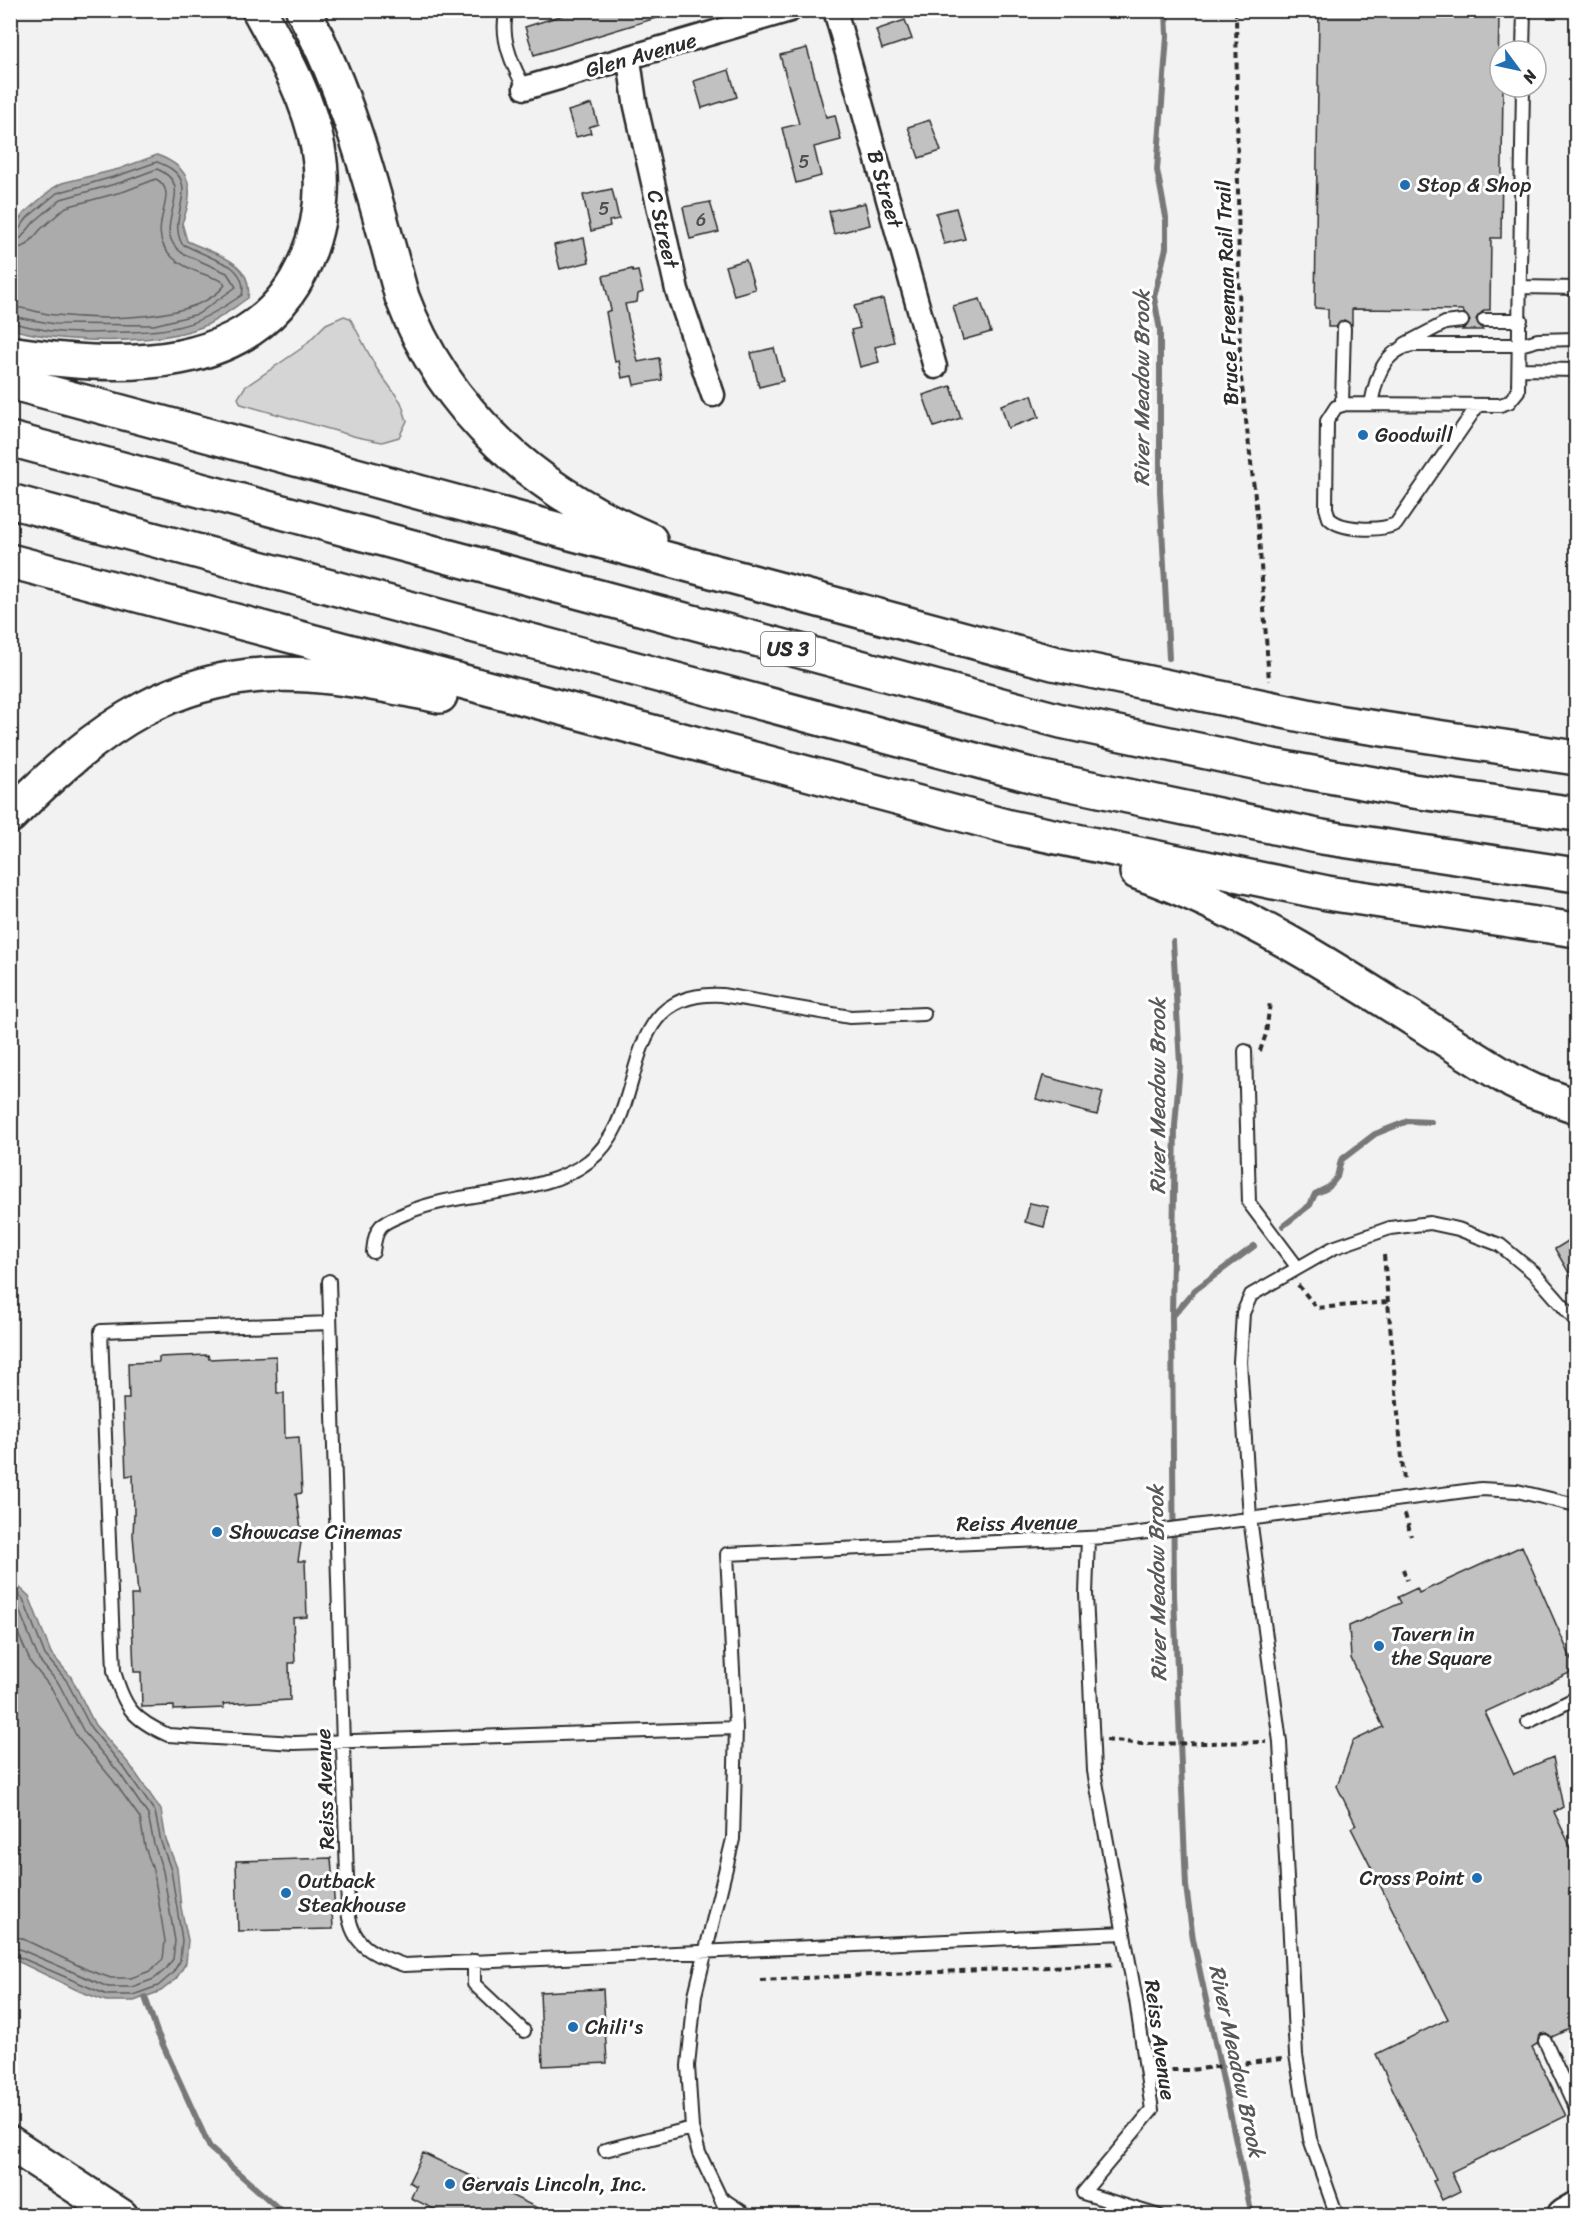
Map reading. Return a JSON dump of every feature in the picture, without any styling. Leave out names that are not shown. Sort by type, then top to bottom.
[{"type":"main road","points":[[10,353],[97,364],[155,362],[184,357],[209,350],[249,329],[266,315],[294,283],[317,229],[321,210],[321,169],[314,132],[296,81],[259,10]]},
{"type":"main road","points":[[303,10],[333,70],[352,118],[412,322],[436,369],[464,406],[522,464],[575,500],[646,538],[771,588]]},
{"type":"main road","points":[[10,382],[983,646],[1123,679],[1390,731],[1576,758]]},
{"type":"main road","name":"US 3","points":[[10,439],[1041,716],[1340,778],[1413,791],[1576,814]]},
{"type":"main road","points":[[10,501],[1038,777],[1322,837],[1576,875]]},
{"type":"main road","points":[[10,561],[1009,827],[1315,891],[1576,930]]},
{"type":"main road","points":[[10,816],[67,760],[123,719],[167,698],[234,679],[282,675],[336,678],[660,735]]},
{"type":"main road","points":[[1009,827],[1164,882],[1240,915],[1297,946],[1512,1081],[1576,1106]]},
{"type":"main road","points":[[10,2143],[121,2216]]},
{"type":"main road","points":[[45,2165],[149,2216]]},
{"type":"main road","points":[[1564,2216],[1576,2209]]},
{"type":"street","name":"Glen Avenue","points":[[525,88],[629,60],[790,10]]},
{"type":"street","name":"B Street","points":[[835,10],[935,367]]},
{"type":"street","name":"C Street","points":[[629,60],[635,102],[677,290],[712,395]]},
{"type":"lane","points":[[507,10],[504,30],[518,74],[525,88]]},
{"type":"lane","points":[[1523,39],[1524,10]]},
{"type":"lane","points":[[1478,405],[1396,524],[1382,528],[1340,526],[1327,515],[1328,422],[1333,409],[1342,404],[1500,405],[1509,402],[1520,386],[1523,99]]},
{"type":"lane","points":[[1521,287],[1576,288]]},
{"type":"lane","points":[[1484,320],[1521,320]]},
{"type":"lane","points":[[1371,404],[1380,370],[1399,348],[1445,323],[1462,321]]},
{"type":"lane","points":[[1342,404],[1344,328]]},
{"type":"lane","points":[[1399,348],[1412,345],[1520,345],[1538,340],[1576,339]]},
{"type":"lane","points":[[1520,369],[1576,370]]},
{"type":"lane","points":[[373,1252],[375,1237],[382,1226],[422,1206],[457,1197],[538,1183],[571,1173],[590,1161],[608,1141],[619,1120],[648,1030],[668,1006],[685,997],[701,994],[722,995],[850,1017],[924,1014]]},
{"type":"lane","points":[[1245,1051],[1249,1203],[1293,1271]]},
{"type":"lane","points":[[1337,2216],[1310,2139],[1296,2055],[1280,1742],[1250,1518],[1240,1362],[1243,1313],[1251,1295],[1333,1248],[1360,1236],[1416,1223],[1444,1225],[1500,1245],[1534,1273],[1576,1321]]},
{"type":"lane","name":"Reiss Avenue","points":[[328,1281],[348,1911],[352,1933],[360,1944],[404,1965],[1124,1933]]},
{"type":"lane","points":[[330,1323],[101,1331],[114,1671],[121,1697],[132,1714],[150,1727],[168,1735],[294,1743],[344,1741]]},
{"type":"lane","points":[[1088,1538],[1481,1489],[1517,1491],[1576,1505]]},
{"type":"lane","name":"Reiss Avenue","points":[[729,2216],[699,2153],[692,2128],[688,2096],[690,2030],[704,1952],[733,1839],[736,1728],[727,1554],[1088,1538],[1086,1594],[1094,1771],[1124,1933],[1152,2110],[1083,2193],[1158,2216]]},
{"type":"lane","points":[[1528,1722],[1576,1698]]},
{"type":"lane","name":"Reiss Avenue","points":[[344,1741],[736,1728]]},
{"type":"lane","points":[[474,1961],[474,1984],[524,2031]]},
{"type":"lane","points":[[1545,2040],[1576,2109]]},
{"type":"lane","points":[[605,2150],[692,2128]]},
{"type":"lane","points":[[719,2196],[748,2216]]},
{"type":"path","name":"Bruce Freeman Rail Trail","points":[[1236,10],[1240,370],[1258,522],[1269,681]]},
{"type":"path","points":[[1245,1072],[1262,1047],[1270,1002]]},
{"type":"path","points":[[1384,1255],[1404,1481]]},
{"type":"path","points":[[1293,1271],[1317,1308],[1388,1302]]},
{"type":"path","points":[[1405,1520],[1411,1536]]},
{"type":"path","points":[[1403,1569],[1407,1580]]},
{"type":"path","points":[[1092,1738],[1142,1744],[1269,1742]]},
{"type":"path","points":[[760,1980],[1116,1964]]},
{"type":"path","points":[[1146,2069],[1191,2070],[1262,2063],[1285,2058]]},
{"type":"shaded area","points":[[344,316],[350,318],[377,369],[401,402],[407,421],[399,437],[382,442],[357,437],[241,404],[238,398],[245,387],[302,348],[326,324]]},
{"type":"water","points":[[157,155],[178,167],[188,182],[189,201],[182,223],[187,241],[230,260],[238,267],[245,275],[248,298],[202,327],[158,337],[132,340],[81,340],[11,329],[11,231],[24,213],[62,183],[119,169]]},
{"type":"water","points":[[10,1579],[29,1596],[51,1653],[71,1677],[95,1725],[130,1765],[161,1810],[166,1840],[177,1868],[181,1908],[188,1940],[186,1963],[176,1979],[161,1991],[134,2001],[106,2001],[79,1991],[11,1958]]},
{"type":"building","points":[[579,10],[668,10],[669,14],[534,55],[525,27]]},
{"type":"building","points":[[1319,10],[1499,10],[1499,39],[1488,39],[1488,99],[1503,99],[1501,238],[1491,238],[1490,310],[1484,310],[1476,319],[1483,330],[1462,330],[1470,321],[1462,310],[1352,309],[1352,325],[1344,320],[1336,327],[1328,327],[1328,309],[1315,308]]},
{"type":"building","points":[[905,20],[912,39],[882,49],[876,30]]},
{"type":"building","points":[[807,48],[826,117],[835,115],[841,140],[814,147],[821,176],[796,183],[782,128],[799,124],[780,55]]},
{"type":"building","points":[[729,70],[737,97],[702,108],[694,81]]},
{"type":"building","points":[[592,104],[598,124],[589,127],[591,133],[576,137],[568,111]]},
{"type":"building","points":[[930,120],[941,151],[919,158],[908,127]]},
{"type":"building","points":[[612,189],[619,219],[609,221],[610,226],[591,231],[583,195]]},
{"type":"building","points":[[710,202],[719,232],[690,239],[683,207]]},
{"type":"building","points":[[865,203],[870,225],[834,234],[829,211]]},
{"type":"building","points":[[956,208],[965,239],[944,244],[936,213]]},
{"type":"building","points":[[584,238],[589,262],[560,269],[554,245]]},
{"type":"building","points":[[746,260],[755,289],[734,295],[725,266]]},
{"type":"building","points":[[632,269],[633,272],[638,271],[643,292],[638,294],[637,302],[625,304],[638,362],[659,358],[662,380],[634,385],[632,376],[622,378],[619,361],[615,362],[606,312],[611,310],[603,276]]},
{"type":"building","points":[[883,299],[894,342],[875,347],[879,362],[860,367],[851,330],[860,328],[854,306]]},
{"type":"building","points":[[980,299],[991,332],[963,340],[953,306]]},
{"type":"building","points":[[774,348],[783,381],[759,387],[751,353]]},
{"type":"building","points":[[951,386],[961,418],[934,427],[923,395]]},
{"type":"building","points":[[1032,395],[1039,417],[1008,428],[1001,405]]},
{"type":"building","points":[[1043,1076],[1103,1092],[1097,1115],[1036,1099]]},
{"type":"building","points":[[1030,1203],[1049,1207],[1044,1227],[1025,1222]]},
{"type":"building","points":[[1576,1236],[1576,1285],[1555,1249]]},
{"type":"building","name":"Showcase Cinemas","points":[[208,1355],[209,1359],[276,1356],[277,1393],[284,1393],[285,1438],[299,1437],[302,1493],[296,1494],[302,1536],[298,1561],[305,1561],[307,1617],[293,1618],[295,1663],[289,1663],[290,1700],[223,1704],[224,1708],[174,1710],[174,1706],[142,1707],[141,1672],[134,1672],[131,1595],[138,1595],[133,1535],[133,1475],[126,1476],[123,1399],[129,1399],[128,1363],[159,1362],[159,1357]]},
{"type":"building","name":"Cross Point","points":[[1522,1546],[1576,1670],[1485,1712],[1514,1774],[1553,1757],[1563,1807],[1554,1812],[1576,1858],[1576,2026],[1552,2037],[1546,2033],[1541,2034],[1537,2044],[1532,2047],[1566,2116],[1451,2172],[1460,2191],[1442,2200],[1433,2181],[1436,2180],[1376,2054],[1448,2019],[1351,1828],[1356,1825],[1337,1786],[1353,1741],[1383,1727],[1351,1658],[1349,1626],[1401,1603],[1398,1597],[1417,1588],[1419,1593]]},
{"type":"building","name":"Outback Steakhouse","points":[[331,1858],[335,1911],[332,1911],[333,1929],[238,1931],[236,1861]]},
{"type":"building","name":"Chili's","points":[[603,1989],[607,2063],[543,2066],[540,1992]]},
{"type":"building","name":"Gervais Lincoln, Inc.","points":[[423,2153],[554,2216],[448,2216],[411,2198],[416,2186],[409,2182]]},
{"type":"waterway","name":"River Meadow Brook","points":[[1166,10],[1167,36],[1157,170],[1166,217],[1166,248],[1154,297],[1160,330],[1160,491],[1169,658]]},
{"type":"waterway","name":"River Meadow Brook","points":[[1173,942],[1180,1064],[1175,1126],[1172,1317],[1174,1596],[1186,1886],[1193,1939],[1252,2216]]},
{"type":"waterway","points":[[1283,1226],[1310,1205],[1315,1194],[1329,1187],[1337,1177],[1341,1160],[1375,1134],[1408,1121],[1431,1122]]},
{"type":"waterway","points":[[1172,1317],[1195,1290],[1254,1246]]},
{"type":"waterway","points":[[145,1997],[157,2032],[210,2148],[287,2216]]},
{"type":"place","name":"Stop & Shop","points":[[1405,185]]},
{"type":"place","name":"Goodwill","points":[[1363,435]]},
{"type":"place","name":"Showcase Cinemas","points":[[217,1532]]},
{"type":"place","name":"Tavern in the Square","points":[[1379,1646]]},
{"type":"place","name":"Cross Point","points":[[1477,1878]]},
{"type":"place","name":"Outback Steakhouse","points":[[286,1893]]},
{"type":"place","name":"Chili's","points":[[573,2027]]},
{"type":"place","name":"Gervais Lincoln, Inc.","points":[[450,2184]]}]
